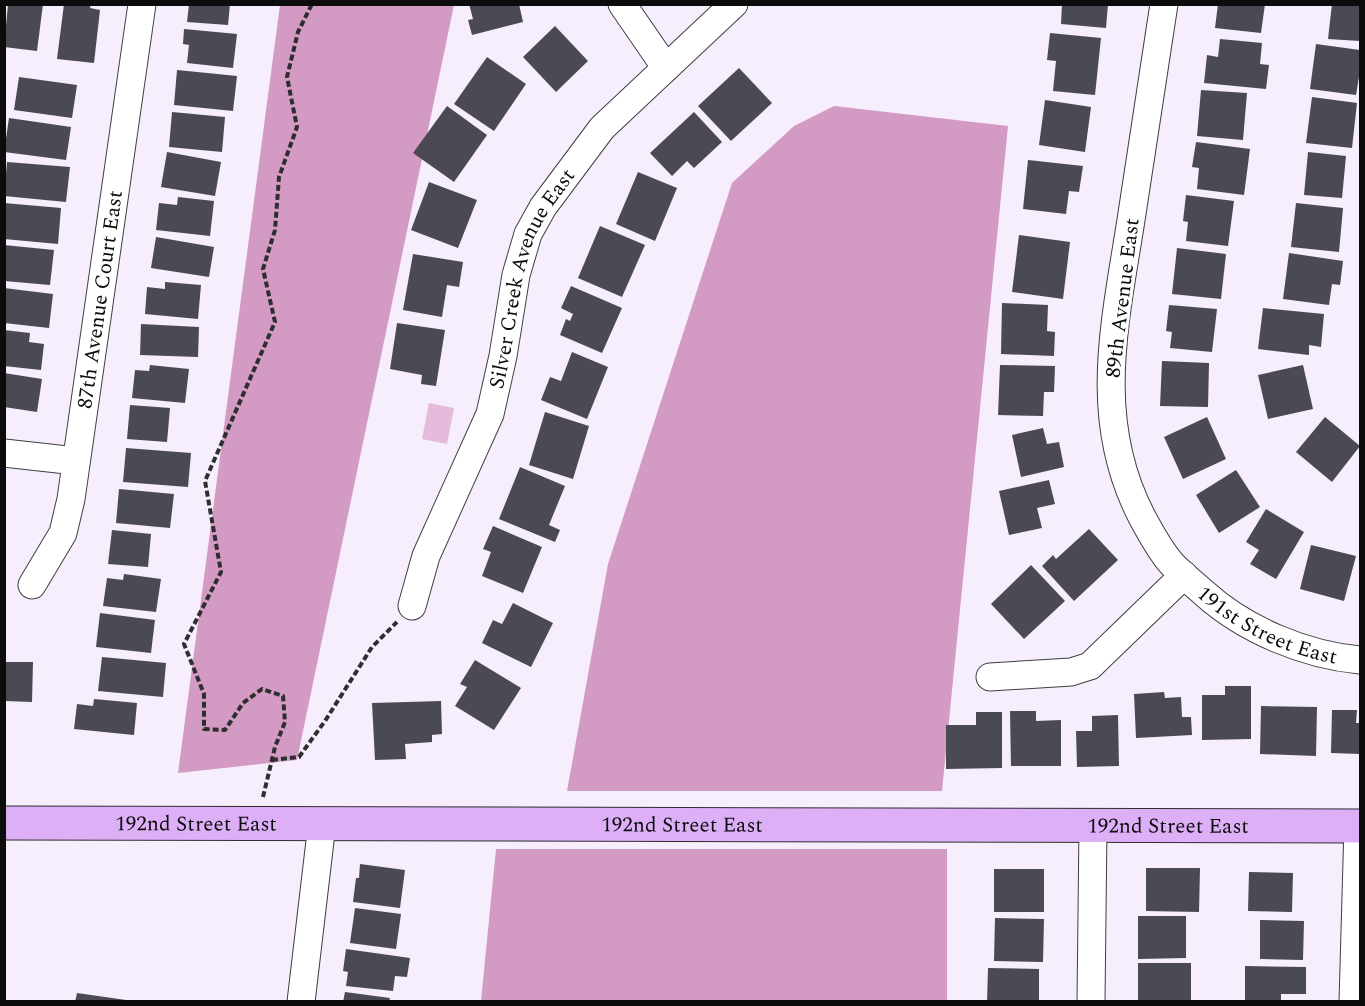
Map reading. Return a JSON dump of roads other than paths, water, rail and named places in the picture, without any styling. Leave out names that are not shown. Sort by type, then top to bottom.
[{"type":"street","name":"87th Avenue Court East","points":[[32,585],[63,533],[71,499],[142,4]]},
{"type":"street","points":[[622,4],[666,68]]},
{"type":"street","name":"Silver Creek Avenue East","points":[[412,606],[426,556],[490,414],[503,356],[516,275],[528,234],[543,207],[602,128],[734,4]]},
{"type":"street","name":"89th Avenue East","points":[[1164,4],[1119,295],[1110,375],[1112,419],[1130,493],[1170,562],[1184,575]]},
{"type":"street","points":[[4,453],[75,461]]},
{"type":"street","points":[[990,677],[1071,672],[1090,666],[1184,575]]},
{"type":"street","name":"191st Street East","points":[[1184,575],[1238,619],[1268,634],[1309,650],[1360,660]]},
{"type":"street","name":"192nd Street East","points":[[4,823],[1359,826]]},
{"type":"street","points":[[301,1002],[322,824]]},
{"type":"street","points":[[1091,1002],[1093,826]]},
{"type":"street","points":[[1353,1002],[1359,826]]}]
